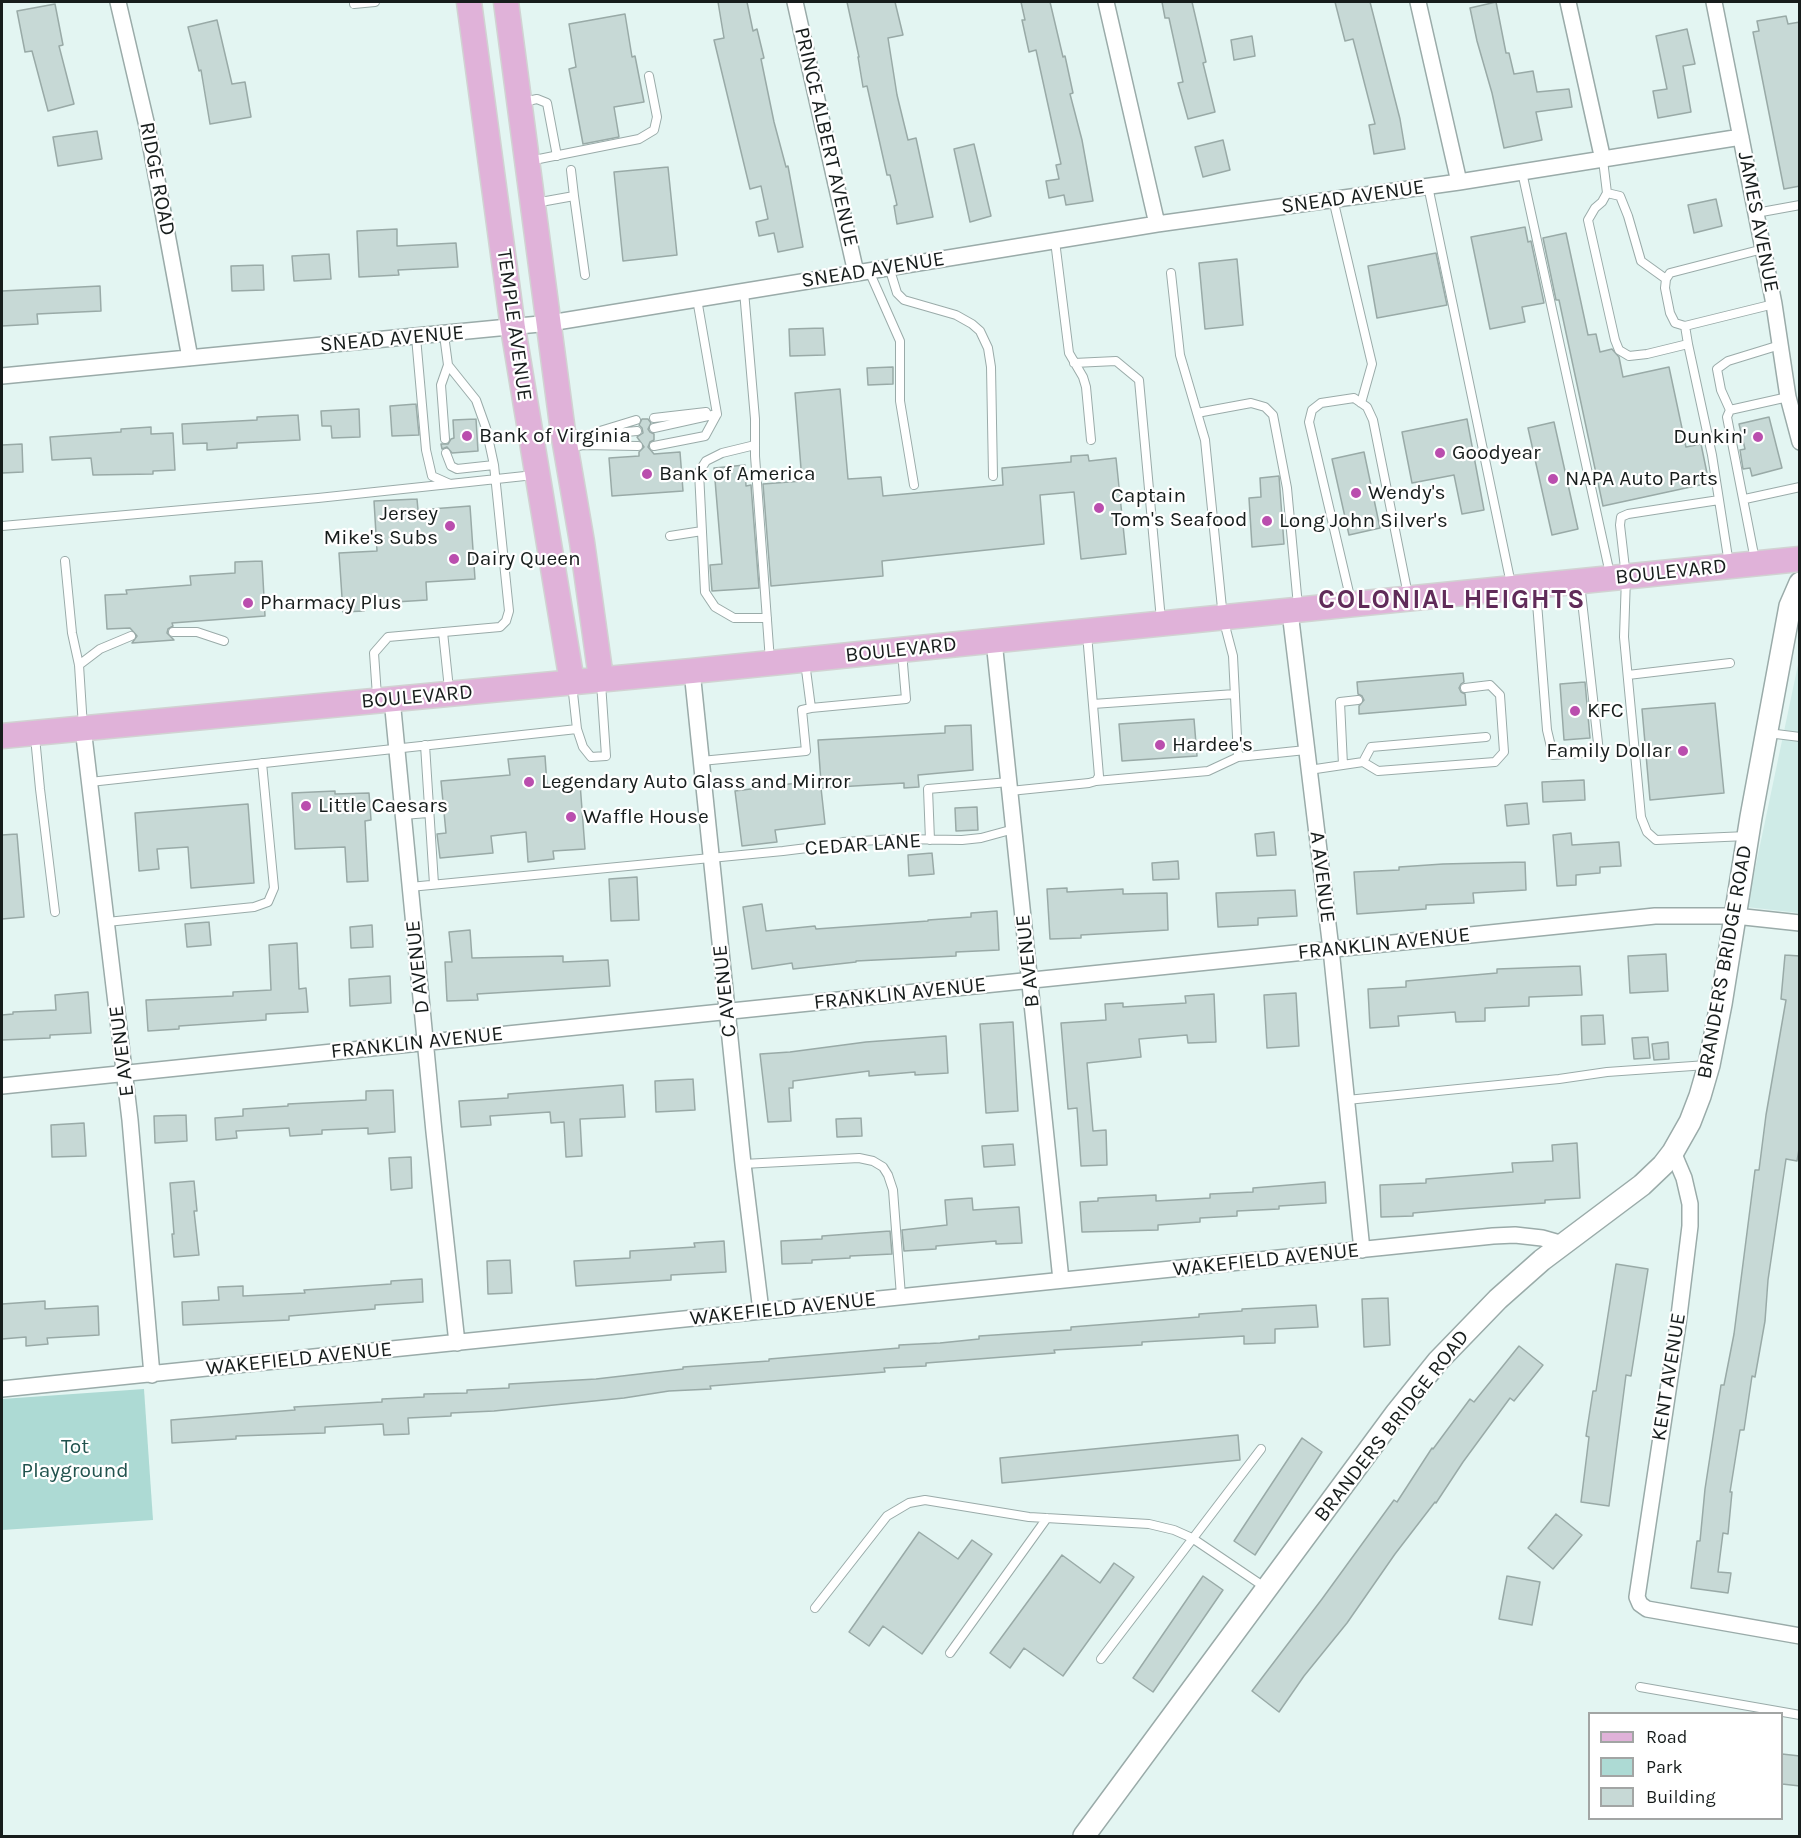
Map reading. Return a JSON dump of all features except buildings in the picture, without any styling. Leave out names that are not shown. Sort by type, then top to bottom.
[{"type":"main road","name":"TEMPLE AVENUE","points":[[469,2],[513,328],[572,682]]},
{"type":"main road","name":"TEMPLE AVENUE","points":[[506,2],[550,323],[570,439],[601,678]]},
{"type":"main road","name":"BOULEVARD","points":[[2,736],[805,660],[1800,559]]},
{"type":"street","name":"RIDGE ROAD","points":[[118,2],[147,126],[190,358]]},
{"type":"street","name":"PRINCE ALBERT AVENUE","points":[[795,2],[862,272]]},
{"type":"street","points":[[1106,2],[1157,224]]},
{"type":"street","points":[[1418,2],[1459,182]]},
{"type":"street","points":[[1568,2],[1603,160]]},
{"type":"street","name":"JAMES AVENUE","points":[[1714,2],[1774,304],[1788,397],[1800,442]]},
{"type":"street","name":"SNEAD AVENUE","points":[[2,376],[550,323],[1157,224],[1459,182],[1741,137]]},
{"type":"street","name":"BRANDERS BRIDGE ROAD","points":[[1084,1836],[1397,1412],[1438,1361],[1498,1299],[1542,1260],[1642,1185],[1673,1152],[1690,1122],[1708,1065],[1721,1004],[1748,836],[1790,606],[1800,583]]},
{"type":"street","name":"A AVENUE","points":[[1294,611],[1306,750],[1331,949],[1362,1250]]},
{"type":"street","name":"B AVENUE","points":[[994,641],[1061,1280]]},
{"type":"street","name":"C AVENUE","points":[[692,671],[743,1164],[762,1311]]},
{"type":"street","name":"D AVENUE","points":[[385,700],[397,748],[457,1343]]},
{"type":"street","name":"E AVENUE","points":[[83,728],[125,1074],[152,1375]]},
{"type":"street","name":"FRANKLIN AVENUE","points":[[2,1086],[1655,916],[1735,916],[1800,923]]},
{"type":"street","name":"KENT AVENUE","points":[[1673,1152],[1684,1178],[1690,1204],[1690,1226],[1678,1324],[1636,1591],[1640,1604],[1647,1609],[1800,1636]]},
{"type":"street","name":"WAKEFIELD AVENUE","points":[[2,1389],[1515,1235],[1542,1238],[1563,1244]]},
{"type":"lane","points":[[354,4],[375,2]]},
{"type":"lane","points":[[528,162],[639,139],[654,130],[657,117],[649,76]]},
{"type":"lane","points":[[520,102],[537,99],[547,103],[557,156]]},
{"type":"lane","points":[[1603,160],[1607,193],[1588,220],[1619,350],[1629,356],[1688,344]]},
{"type":"lane","points":[[571,170],[585,275]]},
{"type":"lane","points":[[1522,172],[1619,578]]},
{"type":"lane","points":[[1428,186],[1512,589]]},
{"type":"lane","points":[[1607,193],[1620,196],[1641,261],[1666,279]]},
{"type":"lane","points":[[534,203],[574,196]]},
{"type":"lane","points":[[1333,200],[1372,364],[1361,403]]},
{"type":"lane","points":[[1756,213],[1800,205]]},
{"type":"lane","points":[[1055,241],[1069,352],[1086,387],[1092,440]]},
{"type":"lane","points":[[1763,249],[1670,273],[1666,279],[1665,288],[1670,313],[1675,323],[1685,326],[1774,304]]},
{"type":"lane","points":[[889,267],[897,293],[904,300],[956,315],[980,331],[988,348],[991,367],[993,476]]},
{"type":"lane","points":[[862,272],[900,341],[900,401],[914,484]]},
{"type":"lane","points":[[1171,273],[1180,355],[1205,440],[1223,618],[1233,656],[1238,757]]},
{"type":"lane","points":[[744,291],[771,663]]},
{"type":"lane","points":[[654,446],[705,436],[717,412],[697,299]]},
{"type":"lane","points":[[1685,326],[1712,455],[1729,566]]},
{"type":"lane","points":[[444,334],[448,365],[441,385],[446,439]]},
{"type":"lane","points":[[416,337],[428,459],[432,476],[450,484]]},
{"type":"lane","points":[[1731,410],[1721,390],[1717,369],[1728,361],[1780,345]]},
{"type":"lane","points":[[1074,363],[1116,361],[1139,380],[1161,624]]},
{"type":"lane","points":[[385,700],[374,652],[388,637],[500,627],[506,621],[509,611],[494,465],[486,428],[476,400],[448,365]]},
{"type":"lane","points":[[1756,563],[1727,417],[1731,410],[1788,397]]},
{"type":"lane","points":[[1352,605],[1309,422],[1312,410],[1321,403],[1354,398],[1367,407],[1373,420],[1409,600]]},
{"type":"lane","points":[[1197,413],[1251,403],[1265,407],[1273,415],[1287,488],[1294,611]]},
{"type":"lane","points":[[654,418],[717,412]]},
{"type":"lane","points":[[654,428],[717,412]]},
{"type":"lane","points":[[570,439],[636,420]]},
{"type":"lane","points":[[570,439],[637,430]]},
{"type":"lane","points":[[570,439],[583,445],[638,446]]},
{"type":"lane","points":[[755,445],[722,453],[706,461],[699,472],[705,592],[715,607],[734,618],[767,618]]},
{"type":"lane","points":[[446,453],[451,466],[457,469],[494,465]]},
{"type":"lane","points":[[2,526],[318,498],[538,475]]},
{"type":"lane","points":[[1745,499],[1800,487]]},
{"type":"lane","points":[[1719,500],[1621,517],[1619,578],[1624,637],[1641,817],[1647,832],[1656,840],[1748,836]]},
{"type":"lane","points":[[670,536],[702,531]]},
{"type":"lane","points":[[65,561],[72,633],[79,665],[83,728]]},
{"type":"lane","points":[[1536,586],[1547,730],[1553,754],[1599,752],[1580,582]]},
{"type":"lane","points":[[173,632],[197,632],[224,641]]},
{"type":"lane","points":[[443,632],[449,694]]},
{"type":"lane","points":[[1087,632],[1099,776],[1096,781]]},
{"type":"lane","points":[[79,665],[100,649],[131,636]]},
{"type":"lane","points":[[701,761],[806,750],[802,710],[906,699],[901,650]]},
{"type":"lane","points":[[805,660],[811,708]]},
{"type":"lane","points":[[1628,675],[1730,663]]},
{"type":"lane","points":[[572,682],[577,729],[583,747],[591,757],[606,756],[601,678]]},
{"type":"lane","points":[[1309,770],[1363,762],[1378,771],[1495,762],[1504,752],[1500,695],[1490,685],[1465,688]]},
{"type":"lane","points":[[1093,704],[1235,694]]},
{"type":"lane","points":[[1343,765],[1340,702],[1358,700]]},
{"type":"lane","points":[[90,782],[577,729]]},
{"type":"lane","points":[[35,733],[39,789],[55,912]]},
{"type":"lane","points":[[1767,733],[1800,737]]},
{"type":"lane","points":[[1363,762],[1371,747],[1486,737]]},
{"type":"lane","points":[[424,746],[434,884]]},
{"type":"lane","points":[[930,840],[928,789],[1010,787],[1208,771],[1238,757],[1306,750]]},
{"type":"lane","points":[[107,922],[254,907],[268,902],[274,888],[262,763]]},
{"type":"lane","points":[[403,815],[428,813]]},
{"type":"lane","name":"CEDAR LANE","points":[[410,887],[802,849],[843,842],[972,839],[1014,829]]},
{"type":"lane","points":[[1347,1100],[1559,1079],[1607,1072],[1708,1065]]},
{"type":"lane","points":[[743,1164],[859,1158],[873,1161],[883,1167],[893,1190],[901,1296]]},
{"type":"lane","points":[[1101,1659],[1261,1449]]},
{"type":"lane","points":[[815,1608],[887,1516],[909,1503],[925,1500],[973,1510],[1047,1518],[1149,1524],[1174,1530],[1192,1538],[1268,1589]]},
{"type":"lane","points":[[950,1653],[1047,1518]]},
{"type":"lane","points":[[1640,1687],[1783,1712]]},
{"type":"lane","points":[[1783,1712],[1800,1715]]},
{"type":"shaded area","points":[[1799,660],[1799,913],[1747,907]]},
{"type":"green space","name":"Tot Playground","points":[[144,1389],[153,1520],[2,1530],[2,1399]]},
{"type":"place","name":"Bank of Virginia","points":[[467,436]]},
{"type":"place","name":"Dunkin'","points":[[1758,437]]},
{"type":"place","name":"Goodyear","points":[[1440,453]]},
{"type":"place","name":"Bank of America","points":[[647,474]]},
{"type":"place","name":"NAPA Auto Parts","points":[[1553,479]]},
{"type":"place","name":"Wendy's","points":[[1356,493]]},
{"type":"place","name":"Captain Tom's Seafood","points":[[1099,508]]},
{"type":"place","name":"Long John Silver's","points":[[1267,521]]},
{"type":"place","name":"Jersey Mike's Subs","points":[[450,526]]},
{"type":"place","name":"Dairy Queen","points":[[454,559]]},
{"type":"place","name":"Pharmacy Plus","points":[[248,603]]},
{"type":"place","name":"KFC","points":[[1575,711]]},
{"type":"place","name":"Hardee's","points":[[1160,745]]},
{"type":"place","name":"Family Dollar","points":[[1683,751]]},
{"type":"place","name":"Legendary Auto Glass and Mirror","points":[[529,782]]},
{"type":"place","name":"Little Caesars","points":[[306,806]]},
{"type":"place","name":"Waffle House","points":[[571,817]]},
{"type":"district","name":"COLONIAL HEIGHTS","points":[[1452,600]]}]
